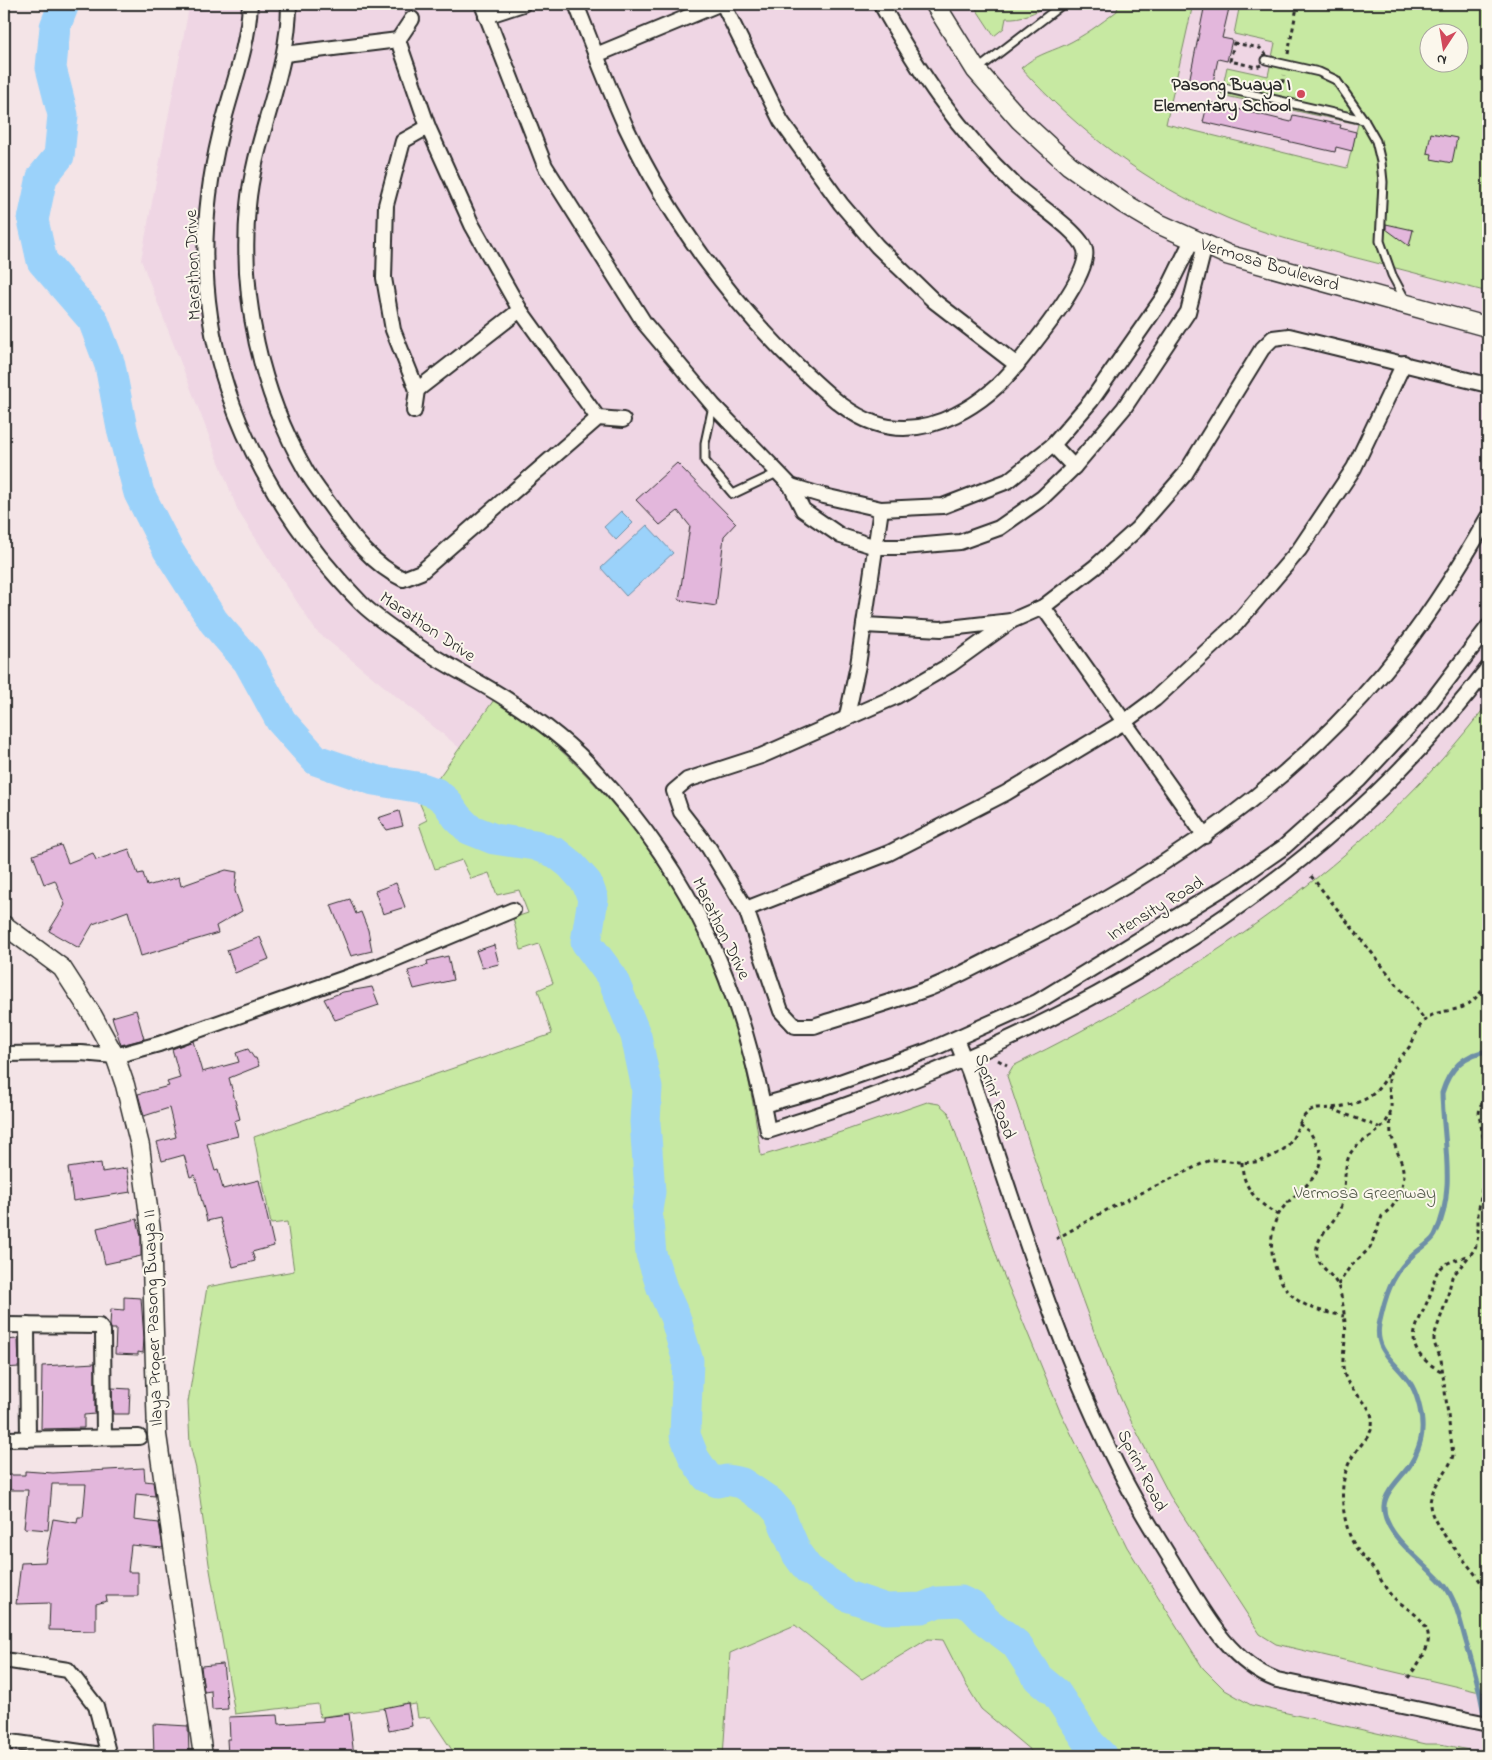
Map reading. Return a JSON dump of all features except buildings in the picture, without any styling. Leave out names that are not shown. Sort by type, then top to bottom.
[{"type":"main road","name":"Vermosa Boulevard","points":[[935,4],[976,70],[1020,120],[1069,165],[1123,204],[1199,243],[1266,267],[1408,303],[1488,327]]},
{"type":"street","name":"Marathon Drive","points":[[250,4],[238,70],[220,132],[208,190],[207,260],[210,315],[222,368],[244,433],[276,497],[325,562],[363,605],[412,642],[509,700],[554,733],[596,771],[646,832],[691,899],[720,956],[742,1018],[764,1106],[768,1131],[881,1094],[964,1060]]},
{"type":"street","points":[[288,4],[285,54],[258,146],[248,205],[246,273],[256,346],[274,402],[306,471],[354,540],[389,573],[402,580],[422,572],[598,418],[623,420]]},
{"type":"street","points":[[523,4],[484,10],[545,166],[645,324],[713,405],[791,486],[803,510],[841,536],[876,547],[903,547],[960,542],[999,528],[1042,498],[1074,467],[1124,408],[1188,312],[1199,243]]},
{"type":"street","points":[[576,4],[631,136],[662,193],[703,258],[746,311],[789,358],[849,411],[876,424],[903,427],[932,424],[960,414],[991,394],[1053,317],[1083,269],[1085,250],[1075,233],[1029,199],[969,138],[923,77],[881,4]]},
{"type":"street","points":[[596,55],[719,4]]},
{"type":"street","points":[[723,4],[781,121],[841,204],[876,246],[934,301],[1017,364]]},
{"type":"street","points":[[285,54],[398,40],[412,19]]},
{"type":"street","points":[[398,40],[428,127],[472,225],[520,310],[598,418]]},
{"type":"street","points":[[414,411],[417,390],[393,330],[384,278],[386,205],[403,141],[428,127]]},
{"type":"street","points":[[791,486],[824,496],[882,509],[943,506],[1008,481],[1053,445],[1091,401],[1165,296],[1199,243]]},
{"type":"street","points":[[417,390],[520,310]]},
{"type":"street","points":[[1488,385],[1289,336],[1273,338],[1262,349],[1185,474],[1137,529],[1095,567],[1043,607],[1011,621],[950,665],[905,691],[761,756],[688,780],[674,791],[681,812],[709,848],[746,909],[781,1010],[795,1026],[814,1026],[931,987],[1082,913],[1205,836],[1275,782],[1324,736],[1383,673],[1427,616],[1454,576],[1488,517]]},
{"type":"street","points":[[746,909],[889,853],[1006,793],[1124,722],[1162,693],[1236,624],[1299,550],[1354,468],[1404,363]]},
{"type":"street","points":[[1053,445],[1074,467]]},
{"type":"street","points":[[847,716],[882,509]]},
{"type":"street","points":[[1043,607],[1205,836]]},
{"type":"street","points":[[864,624],[941,629],[1011,621]]},
{"type":"street","name":"Intensity Road","points":[[764,1106],[875,1071],[956,1039],[1037,1002],[1235,881],[1284,847],[1322,814],[1394,744],[1427,707],[1488,627]]},
{"type":"street","points":[[964,1060],[1043,1024],[1146,967],[1241,906],[1285,874],[1367,804],[1405,766],[1440,728],[1488,668]]},
{"type":"street","points":[[4,1054],[81,1052],[115,1056],[159,1044],[376,967],[513,910]]},
{"type":"street","name":"Ilaya Proper Pasong Buaya II","points":[[4,925],[62,968],[115,1056],[125,1085],[140,1146],[151,1231],[157,1435],[203,1756]]},
{"type":"street","name":"Sprint Road","points":[[956,1039],[1044,1290],[1086,1396],[1137,1503],[1202,1610],[1240,1658],[1267,1676],[1488,1724]]},
{"type":"street","points":[[4,1325],[99,1326],[103,1331],[104,1437]]},
{"type":"street","points":[[27,1325],[28,1439]]},
{"type":"street","points":[[4,1439],[139,1437]]},
{"type":"street","points":[[4,1660],[68,1670],[96,1706],[109,1756],[4,1741]]},
{"type":"lane","points":[[976,70],[1063,4]]},
{"type":"lane","points":[[1266,60],[1319,72],[1336,80],[1364,120],[1376,141],[1381,162],[1383,182],[1380,241],[1392,275],[1408,303]]},
{"type":"lane","points":[[1220,87],[1364,120]]},
{"type":"lane","points":[[713,405],[705,443],[705,461],[732,494],[778,473]]},
{"type":"path","points":[[1234,43],[1260,48],[1266,55],[1266,60],[1256,67],[1230,61],[1234,43]]},
{"type":"path","points":[[1311,876],[1425,1020]]},
{"type":"path","points":[[1056,1239],[1112,1208],[1210,1160],[1223,1159],[1242,1162],[1262,1160],[1278,1153],[1289,1144],[1299,1124],[1312,1110],[1352,1105],[1369,1099],[1382,1085],[1425,1020],[1434,1014],[1465,1007],[1488,985]]},
{"type":"path","points":[[997,1060],[1006,1065]]},
{"type":"path","points":[[1338,1285],[1349,1268],[1370,1248],[1382,1216],[1392,1207],[1400,1193],[1404,1176],[1402,1164],[1390,1135],[1392,1097],[1389,1084],[1391,1069]]},
{"type":"path","points":[[1488,1097],[1480,1106],[1480,1124],[1486,1148],[1486,1170],[1478,1214],[1478,1236],[1475,1249],[1452,1277],[1448,1300],[1434,1336],[1434,1343],[1442,1359],[1441,1371],[1453,1455],[1451,1463],[1438,1480],[1432,1493],[1430,1504],[1432,1514],[1444,1535],[1467,1560],[1488,1595]]},
{"type":"path","points":[[1329,1108],[1340,1110],[1355,1119],[1381,1128]]},
{"type":"path","points":[[1390,1114],[1381,1128],[1350,1154],[1342,1205],[1338,1214],[1321,1236],[1317,1250],[1319,1260],[1338,1285],[1344,1316],[1346,1343],[1343,1366],[1345,1376],[1349,1385],[1368,1406],[1372,1427],[1366,1440],[1348,1463],[1344,1476],[1343,1508],[1355,1549],[1374,1570],[1392,1596],[1425,1626],[1428,1634],[1427,1644],[1419,1662],[1408,1678]]},
{"type":"path","points":[[1299,1124],[1310,1132],[1322,1154],[1314,1177],[1292,1196],[1278,1215],[1273,1234],[1272,1254],[1277,1273],[1287,1290],[1302,1303],[1344,1316]]},
{"type":"path","points":[[1242,1162],[1245,1182],[1253,1196],[1263,1206],[1278,1215]]},
{"type":"path","points":[[1441,1371],[1420,1355],[1414,1342],[1414,1331],[1438,1270],[1450,1262],[1470,1255]]},
{"type":"shaded area","points":[[186,4],[973,4],[977,11],[1008,4],[1118,4],[1117,11],[1189,20],[1193,4],[1451,4],[1438,22],[1420,22],[1420,72],[1428,72],[1406,183],[1154,180],[1192,202],[1261,231],[1297,243],[1488,292],[1488,1756],[1166,1756],[496,771],[461,749],[316,631],[238,511],[141,260],[188,13]]},
{"type":"shaded area","points":[[795,1625],[862,1679],[928,1639],[943,1640],[981,1709],[1037,1756],[600,1756],[690,1670]]},
{"type":"green space","points":[[973,4],[1049,4],[1028,15],[1018,18],[1006,18],[1004,28],[994,36]]},
{"type":"green space","points":[[1118,4],[1193,4],[1166,124],[1347,168],[1358,124],[1221,95],[1227,67],[1268,76],[1275,43],[1234,34],[1240,4],[1488,4],[1488,292],[1272,235],[1227,218],[1198,204],[1142,172],[1091,135],[1066,114],[1021,68],[1037,57],[1079,38],[1117,11]]},
{"type":"green space","points":[[496,697],[539,731],[579,768],[616,808],[649,851],[679,896],[704,944],[725,994],[741,1047],[761,1156],[841,1132],[927,1102],[939,1104],[949,1113],[1000,1266],[1059,1409],[1127,1547],[1203,1668],[1225,1690],[1251,1705],[1426,1744],[1440,1744],[1488,1754],[1488,1756],[1037,1756],[981,1709],[943,1640],[928,1639],[862,1679],[795,1625],[730,1653],[723,1756],[438,1756],[452,1750],[430,1717],[418,1718],[416,1704],[320,1717],[318,1704],[235,1714],[209,1564],[196,1469],[190,1445],[188,1402],[207,1287],[294,1271],[287,1222],[271,1224],[254,1137],[552,1034],[538,990],[553,983],[539,944],[521,950],[513,918],[528,913],[519,890],[497,895],[489,873],[471,879],[462,860],[435,869],[419,824],[427,820],[420,804]]},
{"type":"green space","name":"Vermosa Greenway","points":[[1488,703],[1488,1694],[1276,1644],[1260,1634],[1170,1496],[1131,1421],[1110,1375],[1074,1277],[1007,1076],[1013,1066],[1146,995],[1210,955],[1272,912],[1332,866],[1388,816],[1440,761]]},
{"type":"water","points":[[621,511],[633,523],[616,540],[604,527]]},
{"type":"water","points":[[647,525],[673,553],[626,596],[601,568]]},
{"type":"waterway","points":[[64,4],[55,27],[51,68],[63,115],[59,156],[42,177],[33,220],[42,261],[93,320],[110,365],[122,429],[139,493],[168,550],[214,622],[248,661],[281,721],[316,760],[374,780],[422,788],[436,793],[446,801],[457,817],[469,829],[494,839],[535,845],[556,853],[571,865],[587,883],[593,899],[586,942],[612,977],[636,1036],[647,1088],[645,1122],[650,1192],[647,1210],[651,1254],[662,1288],[675,1317],[688,1361],[685,1435],[694,1458],[707,1477],[717,1482],[727,1480],[742,1483],[770,1502],[779,1512],[797,1554],[808,1569],[847,1596],[886,1609],[922,1608],[938,1602],[961,1601],[972,1606],[987,1622],[1016,1644],[1038,1678],[1056,1693],[1090,1744],[1102,1756]]},
{"type":"waterway","points":[[1488,1051],[1471,1056],[1458,1064],[1445,1085],[1442,1093],[1447,1183],[1446,1201],[1442,1218],[1433,1238],[1405,1263],[1394,1279],[1384,1305],[1378,1335],[1384,1351],[1412,1386],[1420,1407],[1422,1419],[1422,1434],[1418,1448],[1407,1470],[1387,1495],[1384,1506],[1385,1517],[1398,1539],[1445,1586],[1455,1604],[1481,1697],[1486,1726],[1488,1756]]},
{"type":"place","name":"Pasong Buaya I Elementary School","points":[[1301,94]]}]
